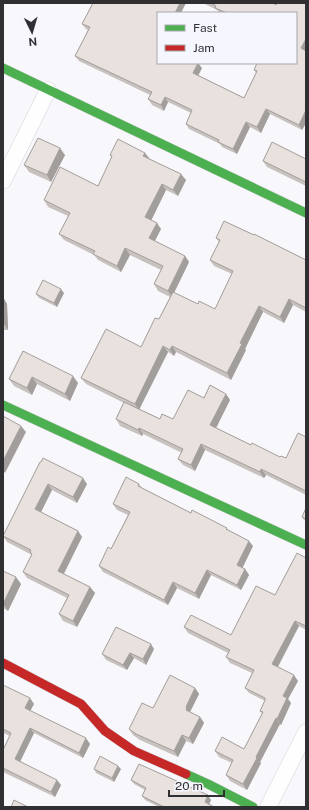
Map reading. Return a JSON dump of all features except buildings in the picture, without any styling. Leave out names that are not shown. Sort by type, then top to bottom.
[{"type":"street","points":[[3,68],[306,213]]},
{"type":"street","points":[[3,181],[48,90]]},
{"type":"street","points":[[3,405],[306,544]]},
{"type":"street","points":[[3,663],[80,704],[105,731],[134,751],[208,784],[253,807]]},
{"type":"street","points":[[268,807],[306,732]]},
{"type":"traffic: fast","points":[[3,68],[306,213]]},
{"type":"traffic: fast","points":[[3,405],[306,545]]},
{"type":"traffic: fast","points":[[186,774],[253,807]]},
{"type":"traffic: jam","points":[[3,663],[81,704],[105,731],[134,751],[186,774]]}]
